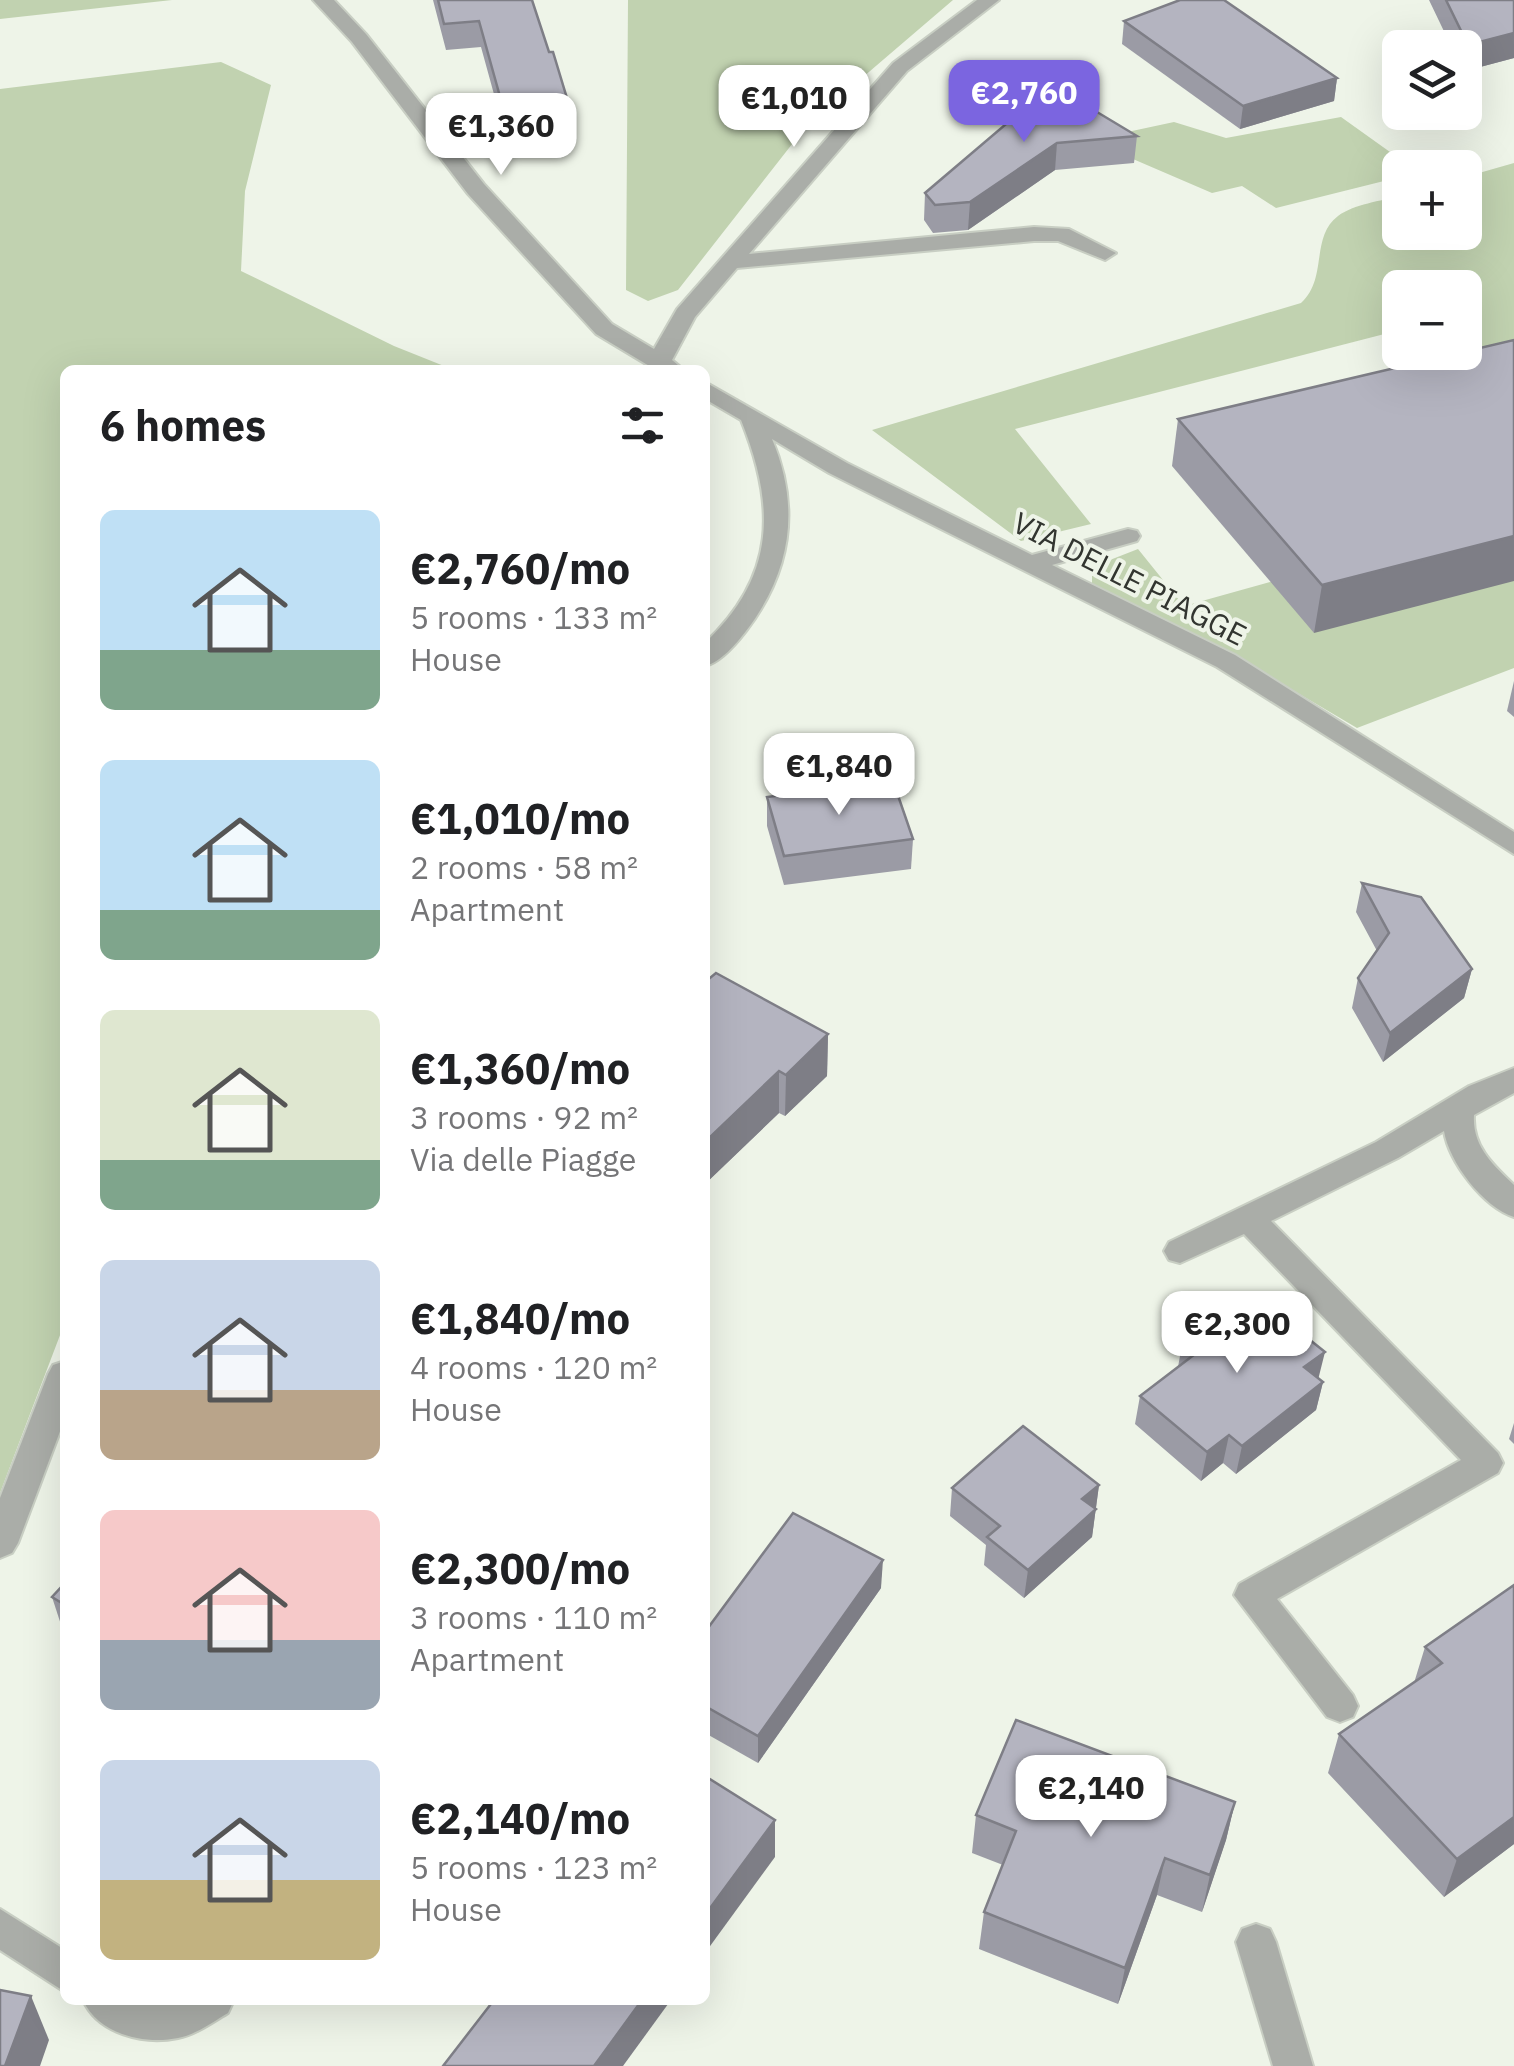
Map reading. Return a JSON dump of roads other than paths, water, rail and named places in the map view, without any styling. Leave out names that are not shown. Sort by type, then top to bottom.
[{"type":"street","points":[[323,0],[359,38],[476,189],[604,330],[663,365]]},
{"type":"street","points":[[665,365],[685,314],[900,67],[989,0]]},
{"type":"street","points":[[731,262],[1034,234],[1061,234],[1105,252]]},
{"type":"street","name":"VIA DELLE PIAGGE","points":[[710,392],[838,468],[1226,660],[1513,843]]},
{"type":"street","points":[[710,653],[745,618],[772,564],[781,522],[770,458],[751,416]]},
{"type":"street","points":[[1030,563],[1128,536]]},
{"type":"street","points":[[1180,1251],[1387,1150],[1480,1094],[1514,1079]]},
{"type":"street","points":[[1480,1094],[1460,1109],[1457,1139],[1468,1158],[1514,1205]]},
{"type":"street","points":[[1248,1218],[1486,1463],[1252,1595],[1340,1706]]},
{"type":"street","points":[[0,1543],[60,1387]]},
{"type":"street","points":[[0,1927],[60,1969]]},
{"type":"street","points":[[1256,1942],[1293,2066]]},
{"type":"street","points":[[110,2005],[130,2019],[178,2020],[205,2005]]}]
